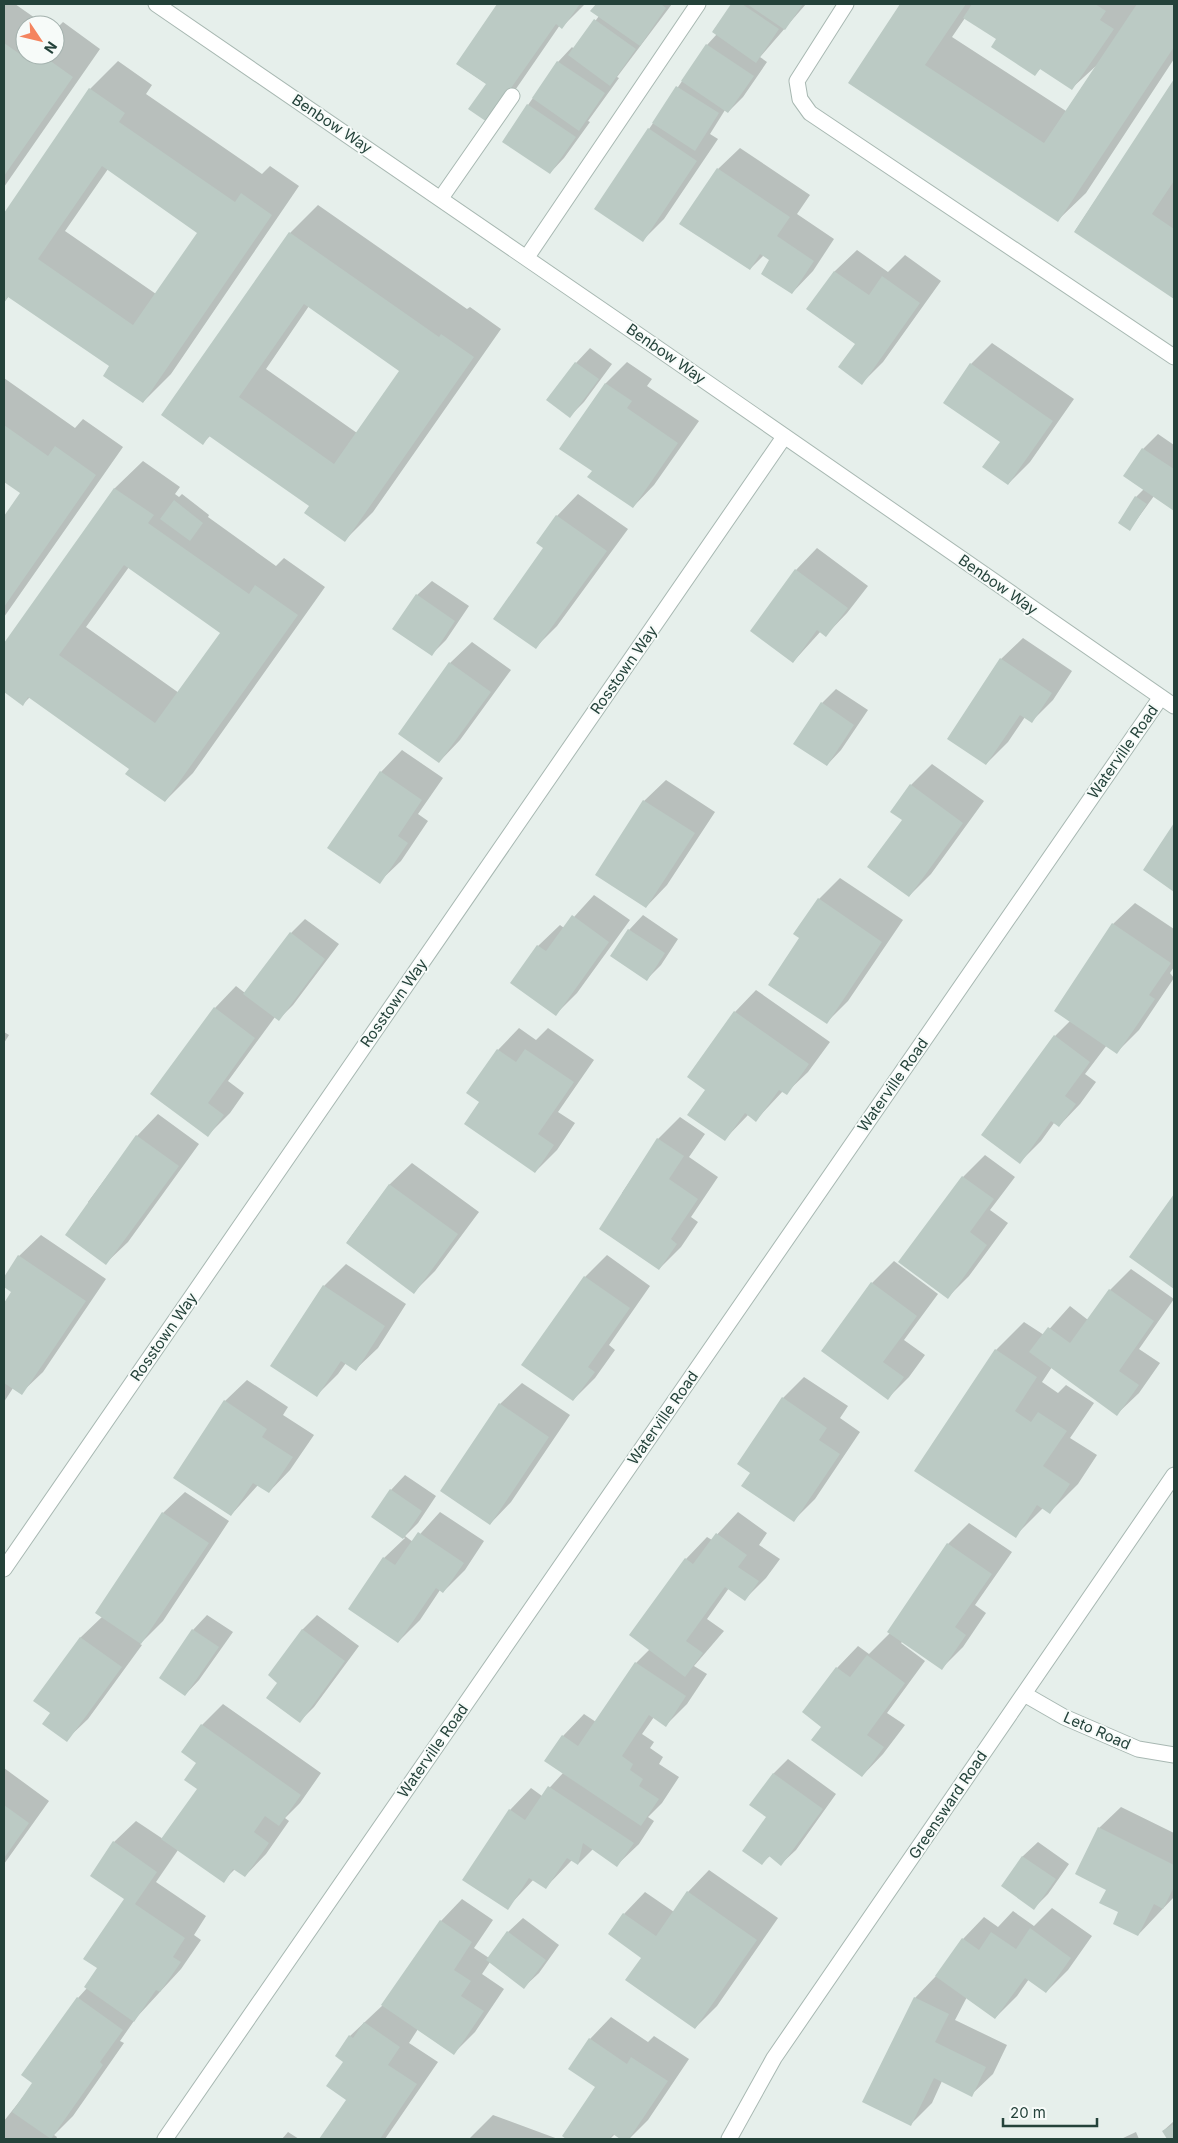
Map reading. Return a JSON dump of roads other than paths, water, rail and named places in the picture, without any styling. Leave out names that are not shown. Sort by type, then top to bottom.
[{"type":"street","name":"Benbow Way","points":[[156,4],[527,257],[1174,706]]},
{"type":"street","points":[[527,257],[698,4]]},
{"type":"street","points":[[846,4],[797,81],[800,99],[810,113],[1174,357]]},
{"type":"street","points":[[441,198],[512,96]]},
{"type":"street","name":"Rosstown Way","points":[[4,1569],[784,437]]},
{"type":"street","name":"Waterville Road","points":[[165,2139],[1161,697]]},
{"type":"street","name":"Greensward Road","points":[[729,2139],[774,2058],[1174,1476]]},
{"type":"street","name":"Leto Road","points":[[1024,1694],[1064,1717],[1138,1749],[1174,1755]]}]
